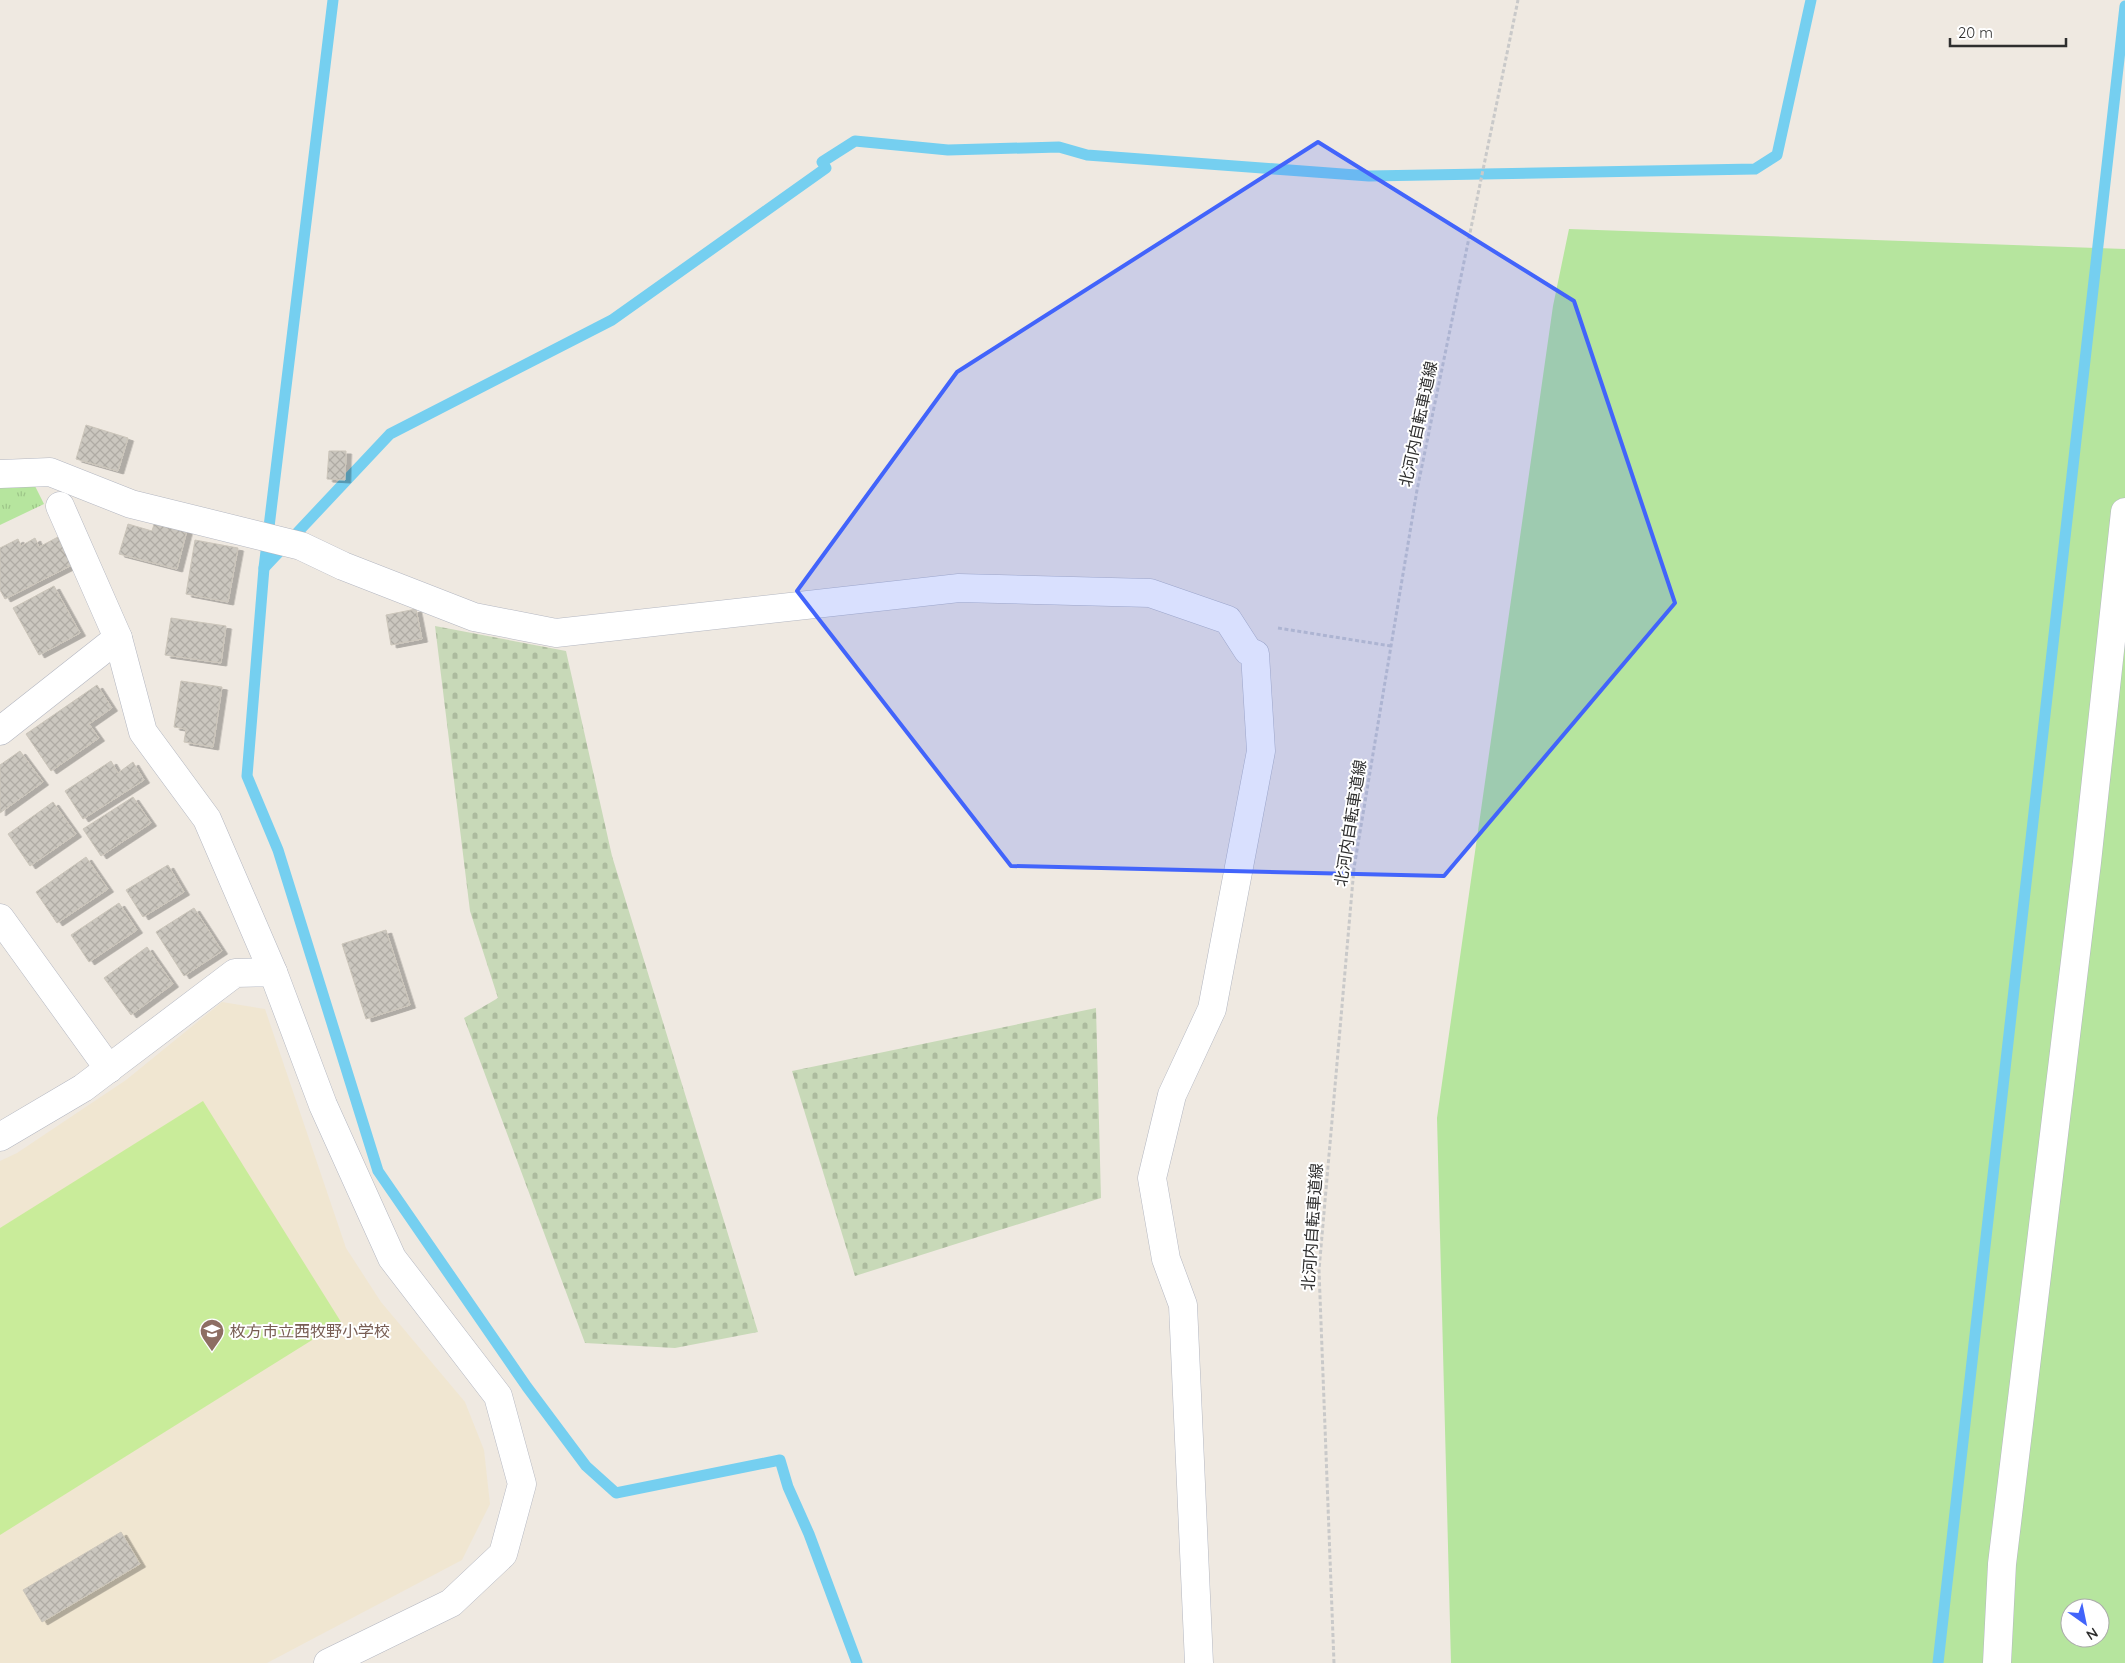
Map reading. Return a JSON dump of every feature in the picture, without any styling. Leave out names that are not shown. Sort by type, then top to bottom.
[{"type":"street","points":[[0,474],[50,472],[131,504],[301,546],[343,566],[474,617],[556,633],[959,588],[1150,593],[1228,620],[1248,650],[1255,654],[1261,751],[1212,1009],[1172,1095],[1152,1178],[1166,1260],[1183,1305],[1199,1663]]},
{"type":"street","points":[[60,506],[118,638],[143,732],[208,819],[273,972],[323,1105],[392,1258],[498,1396],[522,1484],[503,1554],[451,1604],[328,1663]]},
{"type":"street","points":[[1997,1663],[2002,1564],[2087,862],[2125,512]]},
{"type":"street","points":[[0,731],[118,638]]},
{"type":"street","points":[[0,918],[110,1069]]},
{"type":"street","points":[[2,1132],[83,1088],[235,973],[273,972]]},
{"type":"path","name":"北河内自転車道線","points":[[1334,1663],[1319,1270],[1354,868],[1416,490],[1518,0]]},
{"type":"path","points":[[1228,620],[1391,646]]},
{"type":"highlighted area","points":[[1318,142],[1574,301],[1675,603],[1444,876],[1011,866],[797,591],[957,372]]},
{"type":"shaded area","name":"枚方市立西牧野小学校","points":[[222,1002],[265,1009],[346,1248],[381,1302],[465,1402],[484,1450],[490,1504],[462,1560],[267,1663],[0,1663],[0,1161],[17,1153],[126,1080]]},
{"type":"green space","points":[[1569,229],[2125,249],[2125,1663],[1451,1663],[1437,1118],[1553,306]]},
{"type":"green space","points":[[32,480],[44,504],[0,525],[0,483]]},
{"type":"green space","points":[[435,626],[566,651],[612,856],[758,1332],[675,1348],[585,1343],[464,1018],[498,998],[470,911]]},
{"type":"green space","points":[[1096,1008],[1101,1198],[855,1276],[792,1071]]},
{"type":"green space","points":[[203,1101],[341,1322],[0,1535],[0,1228]]},
{"type":"building","points":[[86,425],[128,438],[118,471],[76,459]]},
{"type":"building","points":[[329,451],[346,451],[345,480],[327,479]]},
{"type":"building","points":[[155,521],[187,530],[177,569],[119,554],[128,524],[152,531]]},
{"type":"building","points":[[58,537],[72,565],[5,599],[0,590],[0,548],[18,539],[21,546],[35,538],[39,547]]},
{"type":"building","points":[[195,540],[238,548],[228,602],[186,594]]},
{"type":"building","points":[[54,586],[80,633],[39,655],[13,608]]},
{"type":"building","points":[[416,609],[422,639],[391,645],[386,615]]},
{"type":"building","points":[[171,618],[226,626],[221,663],[165,655]]},
{"type":"building","points":[[181,681],[222,687],[213,747],[184,742],[186,729],[174,727]]},
{"type":"building","points":[[97,685],[112,708],[89,724],[99,738],[51,771],[26,734]]},
{"type":"building","points":[[20,751],[43,782],[0,813],[0,765]]},
{"type":"building","points":[[111,761],[118,773],[133,762],[144,780],[83,819],[65,791]]},
{"type":"building","points":[[133,797],[151,823],[101,856],[83,829]]},
{"type":"building","points":[[53,802],[76,834],[30,866],[8,834]]},
{"type":"building","points":[[86,857],[108,889],[57,923],[36,892]]},
{"type":"building","points":[[168,865],[184,892],[143,917],[126,890]]},
{"type":"building","points":[[119,903],[137,930],[89,962],[71,935]]},
{"type":"building","points":[[194,908],[222,951],[184,976],[156,932]]},
{"type":"building","points":[[386,930],[410,1005],[366,1019],[342,944]]},
{"type":"building","points":[[147,947],[173,984],[131,1015],[104,978]]},
{"type":"building","points":[[121,1532],[140,1564],[42,1622],[23,1590]]},
{"type":"waterway","points":[[333,0],[264,568],[247,776],[278,850],[378,1171],[527,1387],[586,1466],[616,1493],[780,1460],[788,1487],[809,1534],[857,1663]]},
{"type":"waterway","points":[[264,568],[390,434],[612,320],[826,168],[822,162],[855,141],[948,150],[1059,147],[1087,155],[1369,176],[1755,169],[1777,155],[1811,0]]},
{"type":"waterway","points":[[1938,1663],[2125,6]]},
{"type":"place","name":"枚方市立西牧野小学校","points":[[212,1352]]}]
